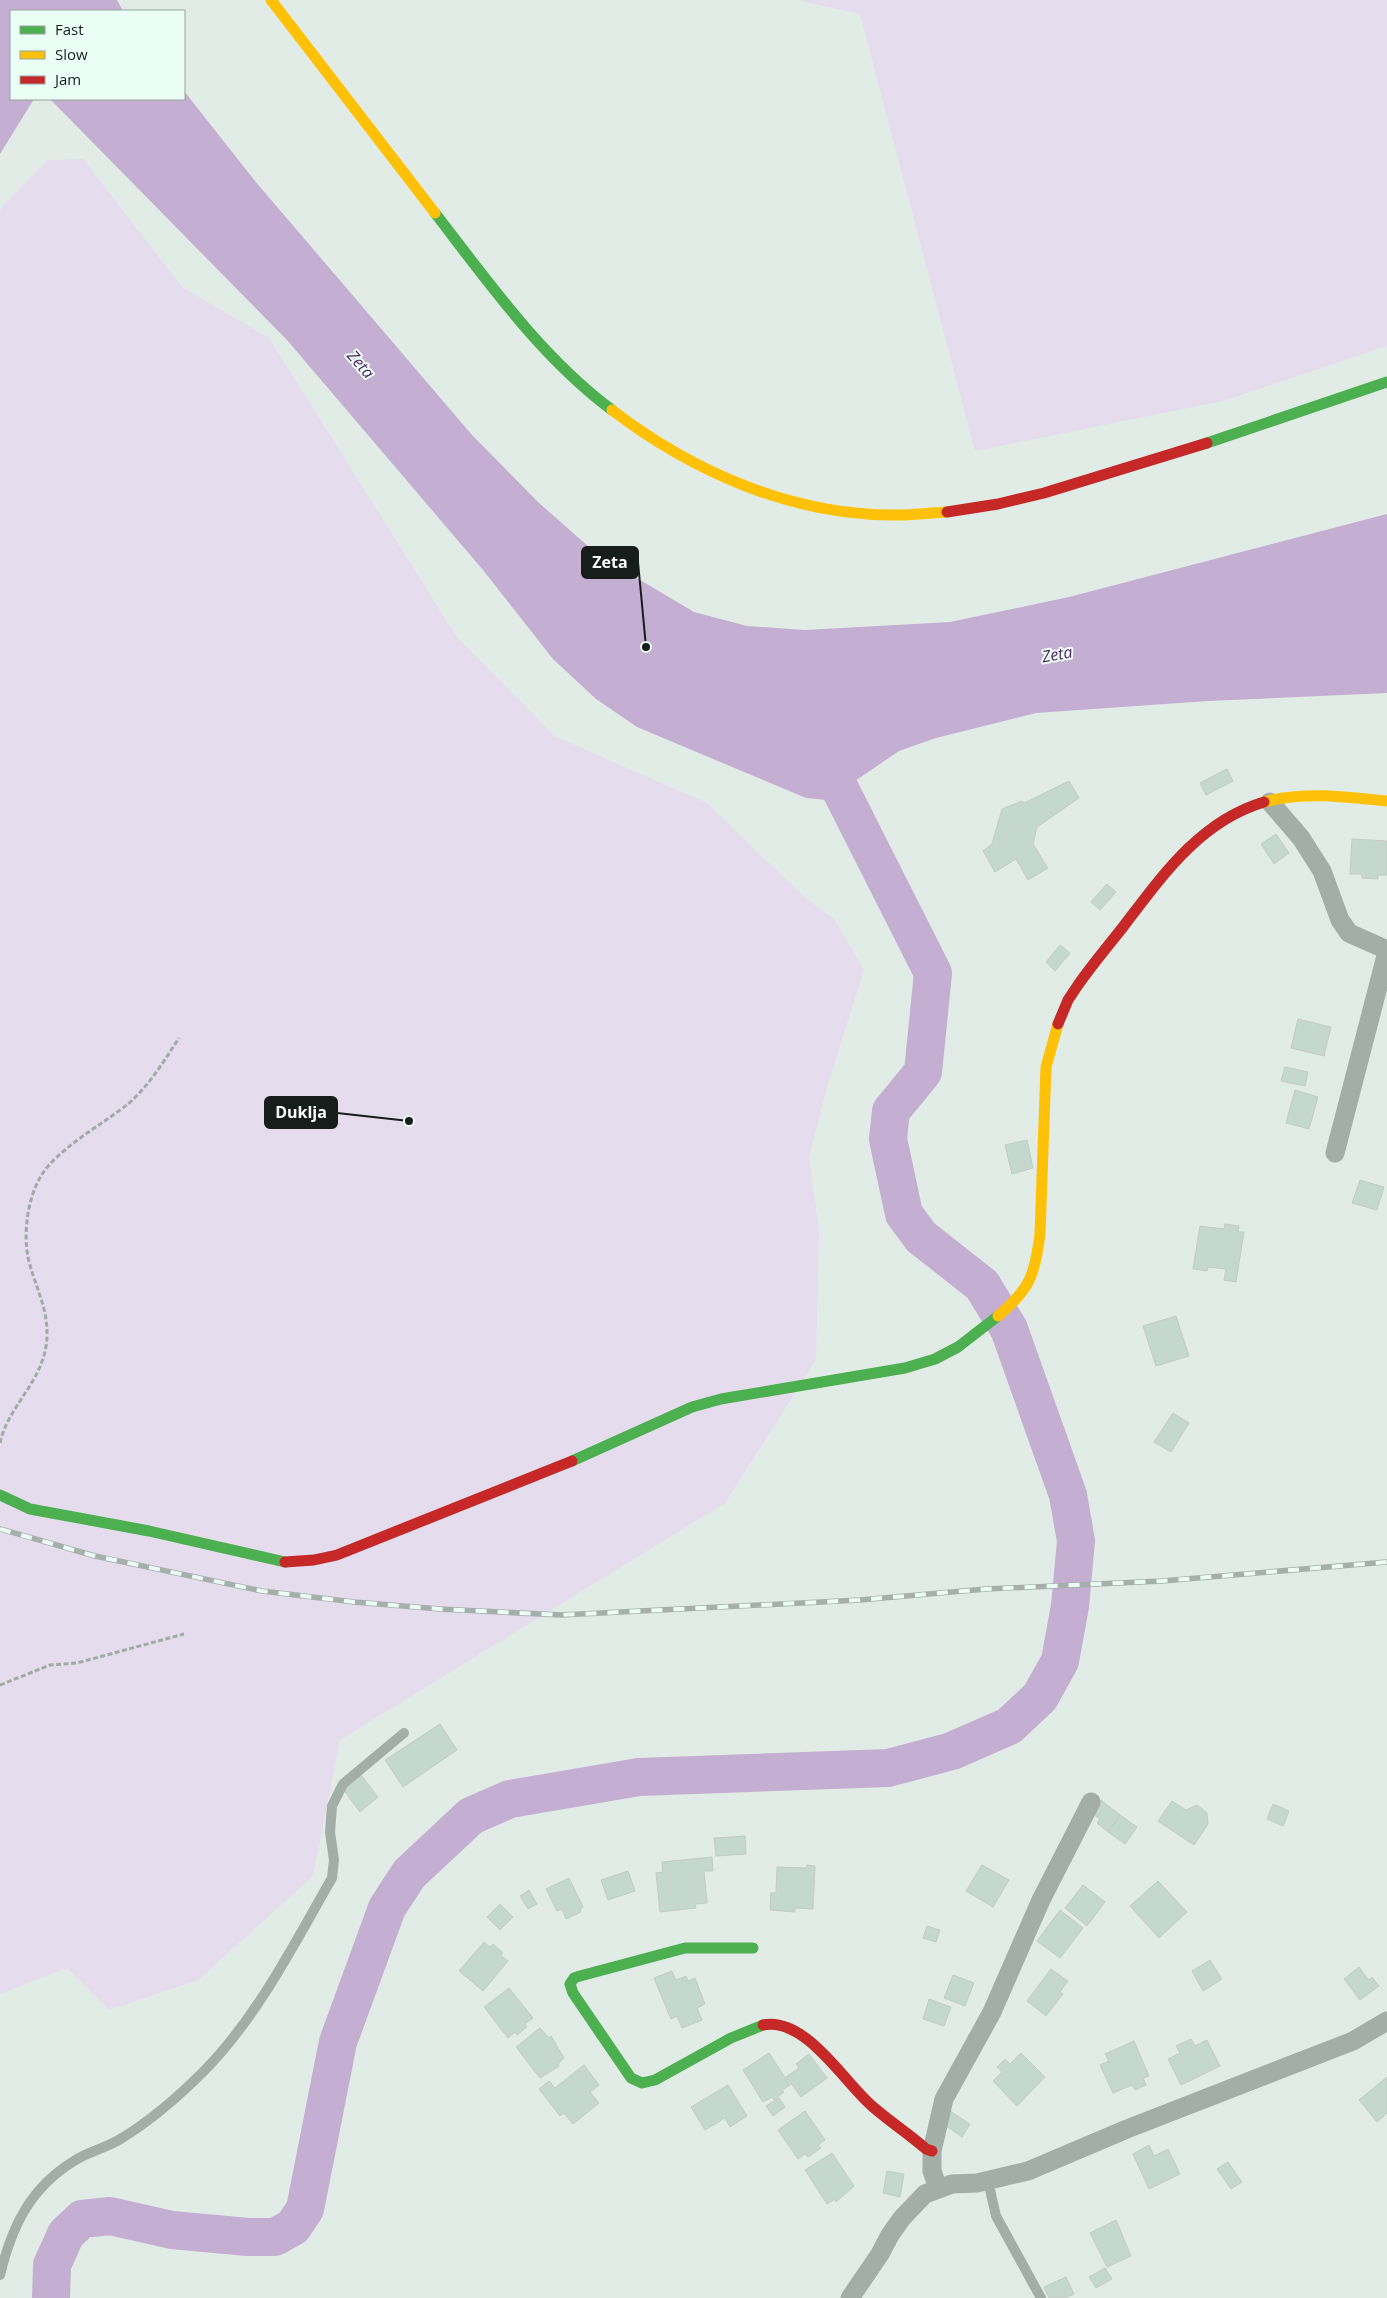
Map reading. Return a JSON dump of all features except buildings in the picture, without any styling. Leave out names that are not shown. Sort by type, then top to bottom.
[{"type":"street","points":[[271,0],[464,250],[525,326],[559,364],[602,404],[640,432],[695,465],[756,492],[807,506],[863,514],[924,515],[976,509],[1041,494],[1242,433],[1387,382]]},
{"type":"street","points":[[0,1495],[30,1509],[70,1518],[149,1531],[285,1562],[314,1560],[337,1554],[538,1476],[692,1406],[721,1399],[905,1368],[935,1359],[958,1347],[978,1332],[1018,1299],[1030,1281],[1037,1261],[1040,1234],[1046,1067],[1052,1042],[1072,993],[1190,844],[1216,824],[1252,806],[1298,795],[1387,800]]},
{"type":"street","points":[[1270,802],[1301,838],[1322,871],[1340,920],[1349,932],[1385,948],[1386,956],[1335,1153]]},
{"type":"street","points":[[938,2188],[932,2171],[932,2150],[944,2099],[992,2012],[1041,1900],[1091,1802]]},
{"type":"street","points":[[753,1948],[685,1948],[580,1976],[574,1978],[570,1984],[583,2008],[631,2078],[642,2083],[655,2080],[751,2028],[770,2023],[785,2025],[805,2037],[871,2105],[926,2149],[932,2150]]},
{"type":"street","points":[[850,2298],[902,2218],[925,2194],[938,2188],[962,2183],[988,2181],[1028,2171],[1127,2129],[1258,2080],[1353,2041],[1387,2021]]},
{"type":"lane","points":[[0,2275],[12,2234],[27,2204],[48,2178],[75,2160],[121,2140],[144,2123],[204,2071],[241,2029],[332,1878],[334,1860],[330,1832],[332,1806],[343,1784],[404,1733]]},
{"type":"lane","points":[[988,2181],[996,2216],[1041,2298]]},
{"type":"path","points":[[0,1443],[2,1431],[39,1373],[47,1338],[46,1310],[27,1256],[27,1211],[41,1175],[64,1151],[130,1102],[152,1079],[179,1038]]},
{"type":"path","points":[[0,1685],[50,1665],[77,1664],[184,1634]]},
{"type":"shaded area","points":[[796,0],[1387,0],[1387,346],[1223,401],[975,451],[860,14]]},
{"type":"shaded area","points":[[83,159],[182,287],[269,338],[456,636],[554,736],[707,803],[803,896],[834,919],[864,970],[828,1084],[809,1157],[819,1230],[816,1360],[725,1503],[340,1740],[313,1876],[198,1980],[109,2010],[67,1968],[0,1994],[0,212],[1,208],[48,160]]},
{"type":"water","points":[[0,0],[117,0],[122,10],[10,10],[10,100],[33,100],[0,154]]},
{"type":"water","points":[[185,92],[255,181],[472,435],[538,502],[598,555],[694,612],[747,626],[805,630],[950,622],[1069,597],[1387,514],[1387,693],[1208,701],[1036,713],[936,738],[899,751],[827,800],[806,798],[637,727],[596,699],[553,659],[483,570],[287,340],[51,100],[185,100]]},
{"type":"waterway","points":[[51,2298],[52,2265],[66,2234],[82,2219],[110,2216],[172,2230],[248,2237],[275,2237],[293,2227],[305,2209],[338,2042],[387,1908],[409,1874],[471,1816],[510,1799],[639,1777],[888,1768],[952,1751],[1009,1726],[1040,1697],[1060,1661],[1070,1606],[1076,1541],[1068,1495],[1009,1329],[982,1285],[921,1237],[904,1214],[888,1139],[891,1111],[923,1072],[933,973],[841,791],[820,745]]},
{"type":"railway","points":[[0,1529],[95,1556],[262,1591],[354,1602],[440,1609],[561,1615],[860,1600],[986,1589],[1162,1581],[1387,1562]]},
{"type":"traffic: fast","points":[[435,213],[496,292],[539,343],[562,367],[612,410]]},
{"type":"traffic: fast","points":[[1207,443],[1387,382]]},
{"type":"traffic: fast","points":[[572,1461],[692,1407],[721,1399],[905,1368],[935,1359],[958,1347],[998,1316]]},
{"type":"traffic: fast","points":[[0,1495],[30,1509],[149,1531],[285,1562]]},
{"type":"traffic: fast","points":[[753,1948],[685,1948],[580,1976],[574,1978],[570,1984],[573,1993],[631,2078],[642,2083],[655,2080],[731,2038],[763,2025]]},
{"type":"traffic: slow","points":[[271,0],[435,213]]},
{"type":"traffic: slow","points":[[612,410],[676,453],[710,471],[782,499],[820,508],[858,513],[903,515],[947,512]]},
{"type":"traffic: slow","points":[[1264,802],[1310,796],[1387,801]]},
{"type":"traffic: slow","points":[[998,1316],[1024,1289],[1036,1260],[1040,1234],[1046,1067],[1058,1024]]},
{"type":"traffic: jam","points":[[947,512],[998,504],[1044,493],[1207,443]]},
{"type":"traffic: jam","points":[[1058,1024],[1068,1000],[1083,978],[1152,889],[1184,852],[1220,822],[1264,802]]},
{"type":"traffic: jam","points":[[285,1562],[314,1560],[337,1555],[572,1461]]},
{"type":"traffic: jam","points":[[763,2025],[779,2025],[794,2031],[809,2041],[823,2053],[872,2106],[926,2149],[932,2151]]},
{"type":"place","name":"Zeta","points":[[646,647]]},
{"type":"place","name":"Duklja","points":[[409,1121]]}]
